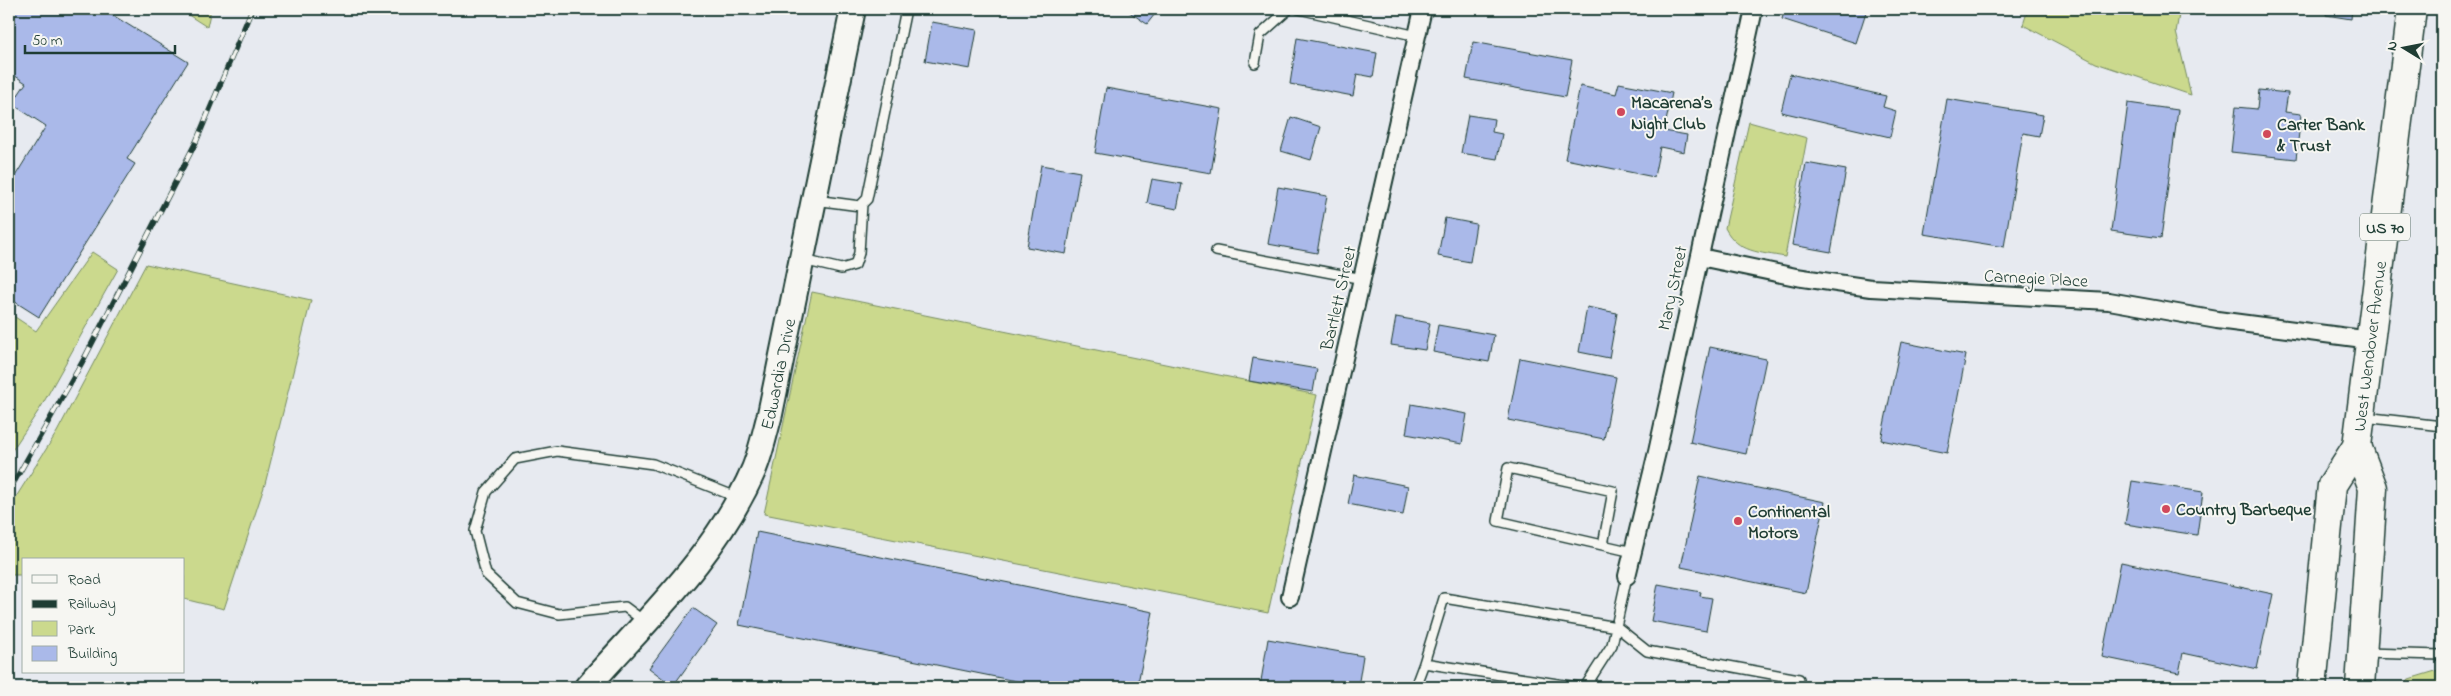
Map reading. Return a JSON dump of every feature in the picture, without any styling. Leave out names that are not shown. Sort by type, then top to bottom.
[{"type":"highway","name":"West Wendover Avenue","points":[[2312,687],[2332,485],[2357,446],[2412,9]]},
{"type":"highway","name":"West Wendover Avenue","points":[[2357,446],[2373,488],[2360,687]]},
{"type":"main road","name":"Edwardia Drive","points":[[587,687],[646,623],[707,550],[739,498],[754,468],[770,414],[853,9]]},
{"type":"street","name":"Bartlett Street","points":[[1290,597],[1423,9]]},
{"type":"street","name":"Mary Street","points":[[1627,576],[1754,9]]},
{"type":"street","name":"Carnegie Place","points":[[1700,256],[1796,277],[1871,288],[2109,302],[2217,320],[2371,340]]},
{"type":"lane","points":[[814,200],[847,206],[860,206],[867,199],[906,9]]},
{"type":"lane","points":[[1256,63],[1260,35],[1289,9]]},
{"type":"lane","points":[[1299,9],[1417,36]]},
{"type":"lane","points":[[801,260],[841,269],[855,265],[859,253],[862,204]]},
{"type":"lane","points":[[1216,251],[1363,278]]},
{"type":"lane","points":[[2361,417],[2442,426]]},
{"type":"lane","points":[[646,623],[624,607],[560,614],[517,603],[486,574],[475,531],[486,492],[515,459],[557,451],[653,464],[739,498]]},
{"type":"lane","points":[[1603,545],[1613,491],[1508,468],[1498,521],[1632,552]]},
{"type":"lane","points":[[1585,687],[1612,645],[1627,576]]},
{"type":"lane","points":[[1415,687],[1444,598],[1617,627],[1646,651],[1799,679]]},
{"type":"lane","points":[[2361,653],[2442,655]]},
{"type":"lane","points":[[1424,663],[1577,687]]},
{"type":"green space","points":[[179,9],[211,9],[207,27]]},
{"type":"green space","points":[[2028,9],[2180,9],[2176,32],[2191,95],[2096,63],[2023,25]]},
{"type":"green space","points":[[1749,122],[1807,138],[1785,257],[1743,247],[1730,236],[1725,228]]},
{"type":"green space","points":[[92,252],[118,269],[41,407],[9,455],[9,313],[36,331]]},
{"type":"green space","points":[[146,264],[311,300],[265,484],[224,609],[185,599],[185,558],[22,558],[22,575],[9,575],[9,508],[57,432]]},
{"type":"green space","points":[[812,292],[1317,395],[1268,613],[764,514]]},
{"type":"green space","points":[[2442,669],[2442,687],[2397,687],[2409,679]]},
{"type":"building","points":[[9,9],[103,9],[188,62],[127,159],[135,164],[39,317],[9,298],[9,186],[46,126],[12,104],[26,83],[9,72]]},
{"type":"building","points":[[1125,9],[1159,9],[1147,24]]},
{"type":"building","points":[[1785,9],[1867,9],[1856,43],[1782,19]]},
{"type":"building","points":[[2327,9],[2352,9],[2351,19],[2326,15]]},
{"type":"building","points":[[932,22],[977,30],[970,69],[925,61]]},
{"type":"building","points":[[1297,38],[1377,53],[1373,77],[1357,74],[1353,96],[1290,84]]},
{"type":"building","points":[[1473,42],[1572,60],[1565,97],[1466,79]]},
{"type":"building","points":[[1790,74],[1886,96],[1883,107],[1896,111],[1890,137],[1781,112]]},
{"type":"building","name":"Macarena’s Night Club","points":[[1619,83],[1672,93],[1664,131],[1687,135],[1684,152],[1660,147],[1654,177],[1565,159],[1580,86],[1616,94]]},
{"type":"building","points":[[1106,88],[1222,109],[1211,173],[1095,153]]},
{"type":"building","points":[[2259,90],[2288,93],[2285,112],[2301,114],[2296,159],[2231,152],[2236,107],[2257,109]]},
{"type":"building","points":[[1947,99],[2043,115],[2039,136],[2023,133],[2004,247],[1924,234]]},
{"type":"building","points":[[2128,103],[2178,110],[2161,238],[2111,231]]},
{"type":"building","points":[[1468,115],[1494,119],[1492,132],[1502,134],[1497,159],[1461,153]]},
{"type":"building","points":[[1291,117],[1321,127],[1311,160],[1281,151]]},
{"type":"building","points":[[1806,163],[1846,170],[1831,252],[1792,245]]},
{"type":"building","points":[[1041,165],[1080,172],[1066,254],[1027,247]]},
{"type":"building","points":[[1152,179],[1182,184],[1177,209],[1147,203]]},
{"type":"building","points":[[1278,187],[1327,196],[1317,253],[1268,244]]},
{"type":"building","points":[[1445,218],[1476,224],[1470,262],[1438,256]]},
{"type":"building","points":[[1587,307],[1617,313],[1609,358],[1579,352]]},
{"type":"building","points":[[1396,317],[1430,323],[1425,350],[1391,345]]},
{"type":"building","points":[[1438,325],[1494,335],[1489,362],[1433,352]]},
{"type":"building","points":[[1901,342],[1966,355],[1947,453],[1881,440]]},
{"type":"building","points":[[1710,347],[1766,359],[1746,454],[1690,442]]},
{"type":"building","points":[[1253,358],[1317,369],[1313,392],[1249,381]]},
{"type":"building","points":[[1520,358],[1616,377],[1604,439],[1508,420]]},
{"type":"building","points":[[1411,404],[1467,414],[1462,444],[1406,434]]},
{"type":"building","points":[[1354,475],[1408,486],[1403,515],[1348,504]]},
{"type":"building","points":[[1700,476],[1825,502],[1806,593],[1681,567]]},
{"type":"building","points":[[2132,481],[2203,492],[2197,535],[2125,524]]},
{"type":"building","points":[[757,532],[1153,612],[1137,687],[1045,687],[739,625]]},
{"type":"building","points":[[2121,562],[2273,594],[2257,669],[2183,653],[2179,673],[2102,657]]},
{"type":"building","points":[[1658,584],[1701,592],[1700,596],[1712,598],[1706,631],[1651,621]]},
{"type":"building","points":[[693,608],[717,625],[673,686],[649,668]]},
{"type":"building","points":[[1268,639],[1363,656],[1358,687],[1260,687]]},
{"type":"railway","points":[[9,491],[84,359],[196,142],[252,9]]},
{"type":"place","name":"Macarena’s Night Club","points":[[1621,112]]},
{"type":"place","name":"Carter Bank & Trust","points":[[2267,134]]},
{"type":"place","name":"Country Barbeque","points":[[2166,509]]},
{"type":"place","name":"Continental Motors","points":[[1738,521]]}]
